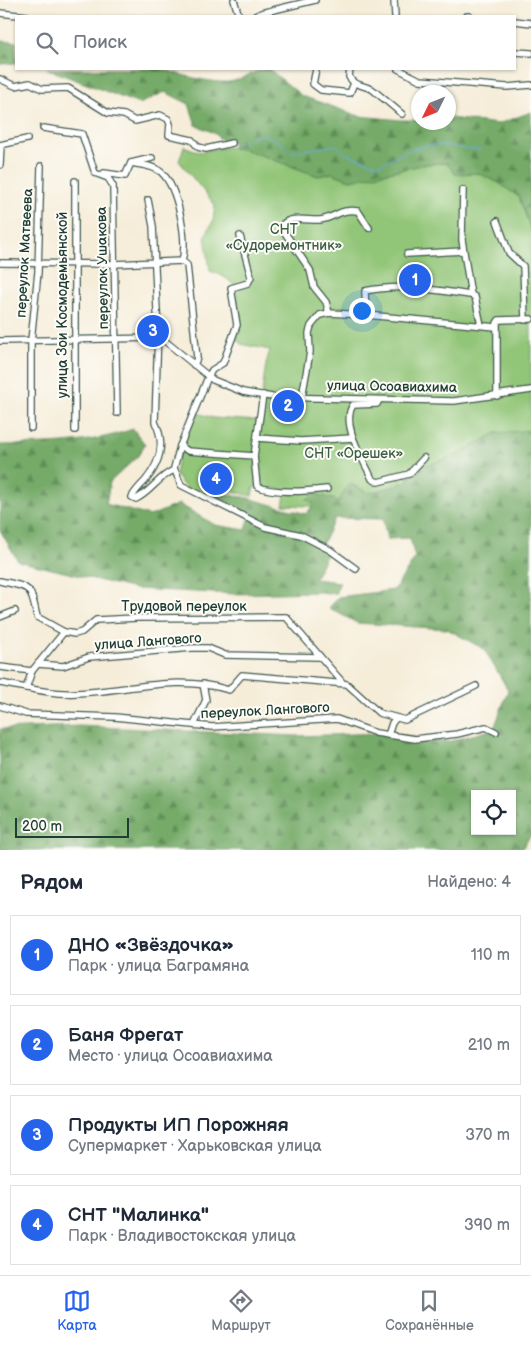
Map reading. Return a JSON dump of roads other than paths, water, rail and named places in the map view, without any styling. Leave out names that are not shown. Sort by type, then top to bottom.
[{"type":"street","points":[[234,0],[240,15]]},
{"type":"street","points":[[257,15],[315,0]]},
{"type":"street","points":[[394,0],[395,15]]},
{"type":"street","points":[[0,13],[18,15]]},
{"type":"street","points":[[516,21],[531,23]]},
{"type":"street","points":[[516,52],[531,53]]},
{"type":"street","points":[[316,70],[313,84],[321,90],[343,94],[350,93],[354,83]]},
{"type":"street","points":[[350,70],[349,77],[354,83],[372,89],[402,114]]},
{"type":"street","points":[[400,70],[420,80],[507,87],[531,85]]},
{"type":"street","points":[[0,79],[15,86],[30,83],[42,89],[68,88],[108,113],[124,115],[135,121],[160,115],[168,118],[170,124],[169,135],[192,140],[198,148],[206,149],[232,143]]},
{"type":"street","name":"переулок Ушакова","points":[[43,128],[82,134],[96,173],[111,181],[113,186],[117,413]]},
{"type":"street","points":[[0,165],[0,145],[27,139]]},
{"type":"street","points":[[131,163],[152,158]]},
{"type":"street","points":[[102,175],[104,173],[125,176],[131,163]]},
{"type":"street","points":[[131,163],[155,167],[167,180],[180,215],[185,251],[184,263],[197,358],[194,366]]},
{"type":"street","name":"переулок Матвеева","points":[[31,428],[31,341],[38,262],[41,166]]},
{"type":"street","name":"улица Зои Космодемьянской","points":[[74,430],[76,340],[74,264],[75,181]]},
{"type":"street","points":[[463,190],[463,251],[472,295],[475,297],[481,325]]},
{"type":"street","points":[[148,200],[153,226],[157,338],[155,422],[160,433],[161,453],[146,480],[132,497],[136,499],[141,497],[160,478],[174,470]]},
{"type":"street","points":[[328,313],[326,302],[314,287],[310,270],[283,230],[282,225],[284,222],[294,220],[326,219],[338,212],[350,210],[358,211],[369,228]]},
{"type":"street","points":[[497,220],[509,253],[524,266],[528,320],[499,320],[496,327],[498,396]]},
{"type":"street","points":[[240,236],[251,277],[248,283],[231,288],[237,325],[223,363],[212,370],[208,377],[180,446],[174,470],[181,485],[187,490],[220,503],[266,527],[301,535],[330,550],[356,569]]},
{"type":"street","points":[[407,254],[463,251]]},
{"type":"street","points":[[0,263],[184,263]]},
{"type":"street","points":[[366,315],[365,291],[404,286],[472,295]]},
{"type":"street","points":[[302,397],[310,352],[309,333],[317,318],[328,313],[496,327]]},
{"type":"street","points":[[0,341],[157,338]]},
{"type":"street","name":"улица Осоавиахима","points":[[157,338],[165,341],[208,377],[226,387],[263,395],[454,401],[531,390]]},
{"type":"street","points":[[263,395],[254,456],[255,483],[262,489],[288,491],[328,488]]},
{"type":"street","points":[[379,400],[377,404],[353,405],[350,409],[353,438],[375,481],[410,474],[424,458]]},
{"type":"street","points":[[257,438],[301,442],[353,438]]},
{"type":"street","points":[[180,446],[188,451],[254,456]]},
{"type":"street","points":[[0,581],[26,587],[35,597],[37,617],[64,632],[32,671],[26,688]]},
{"type":"street","points":[[0,617],[15,611]]},
{"type":"street","name":"Трудовой переулок","points":[[64,632],[82,632],[96,620],[286,617],[343,683],[347,684],[379,713],[396,718]]},
{"type":"street","name":"улица Лангового","points":[[38,664],[63,666],[90,657],[192,648],[208,648],[225,656],[320,657]]},
{"type":"street","points":[[0,667],[32,671]]},
{"type":"street","points":[[0,682],[26,688],[75,694],[137,685],[203,684],[229,690],[242,675],[343,683]]},
{"type":"street","points":[[194,725],[206,700],[203,684]]},
{"type":"street","points":[[388,735],[396,718],[405,720],[476,686]]},
{"type":"street","name":"переулок Лангового","points":[[0,706],[26,714],[115,717],[212,727],[337,719],[346,720],[358,728],[415,739],[457,734],[486,727],[496,732]]},
{"type":"waterway","points":[[233,145],[261,135],[271,137],[291,152],[337,145],[344,153],[378,165],[420,147],[440,145],[481,150]]},
{"type":"place","name":"ДНО «Звёздочка»","points":[[415,280]]},
{"type":"place","name":"Продукты ИП Порожняя","points":[[153,331]]},
{"type":"place","name":"Баня Фрегат","points":[[288,406]]},
{"type":"place","name":"СНТ \"Малинка\"","points":[[216,479]]},
{"type":"park label","name":"СНТ «Судоремонтник»","points":[[284,237]]},
{"type":"park label","name":"СНТ «Орешек»","points":[[354,453]]}]
